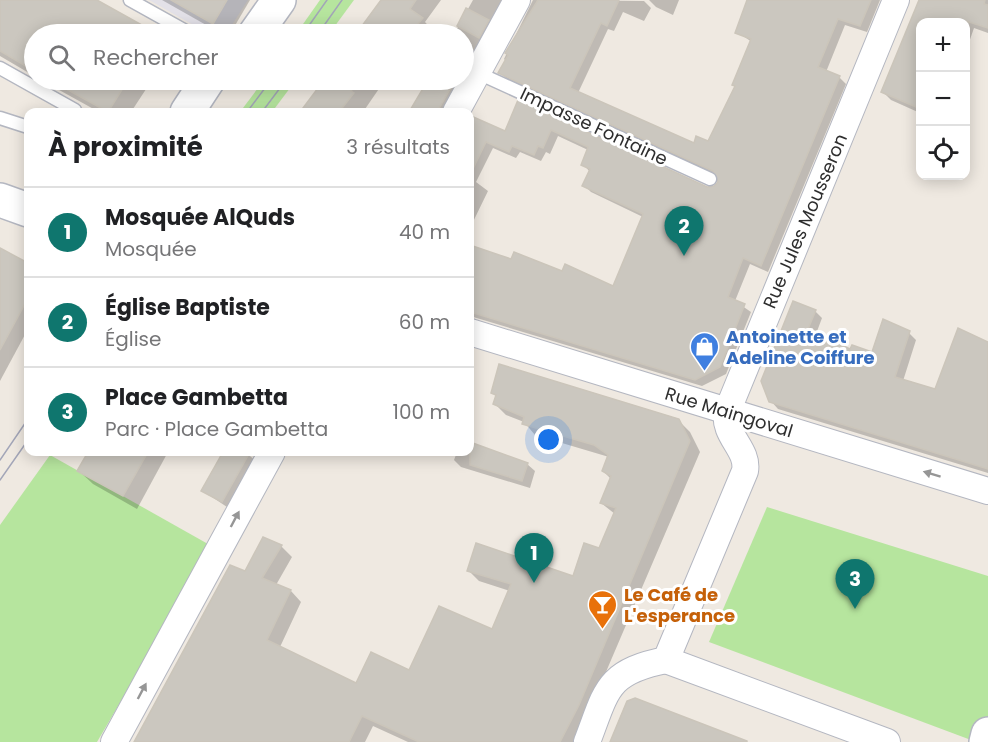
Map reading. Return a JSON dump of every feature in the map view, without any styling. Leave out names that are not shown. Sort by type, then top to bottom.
[{"type":"main road","points":[[242,24],[256,0]]},
{"type":"main road","points":[[262,24],[279,0]]},
{"type":"main road","points":[[0,177],[24,186]]},
{"type":"main road","points":[[0,200],[24,209]]},
{"type":"main road","points":[[986,742],[988,734]]},
{"type":"street","points":[[474,80],[517,0]]},
{"type":"street","name":"Rue Jules Mousseron","points":[[727,412],[896,0]]},
{"type":"street","points":[[458,108],[468,90]]},
{"type":"street","name":"Rue Maingoval","points":[[474,333],[988,491]]},
{"type":"street","points":[[666,660],[746,471],[745,459],[726,426],[727,412]]},
{"type":"street","points":[[114,742],[270,456]]},
{"type":"street","points":[[587,742],[606,694],[615,680],[631,669],[666,660],[887,742]]},
{"type":"lane","points":[[130,0],[173,24]]},
{"type":"lane","points":[[0,68],[24,82]]},
{"type":"lane","name":"Impasse Fontaine","points":[[478,73],[710,179]]},
{"type":"lane","points":[[38,90],[69,108]]},
{"type":"lane","points":[[0,118],[24,126]]},
{"type":"shaded area","points":[[149,0],[248,0],[232,24],[191,24]]},
{"type":"green space","points":[[320,0],[354,0],[336,24],[303,24]]},
{"type":"green space","points":[[256,90],[288,90],[275,108],[243,108]]},
{"type":"green space","points":[[49,456],[52,456],[208,544],[173,612],[97,742],[0,742],[0,525]]},
{"type":"green space","points":[[767,507],[988,576],[988,742],[971,740],[709,642]]},
{"type":"building","points":[[0,0],[97,0],[140,24],[24,24],[24,65],[0,51]]},
{"type":"building","points":[[171,0],[227,0],[213,24]]},
{"type":"building","points":[[381,0],[416,0],[410,9],[423,18],[418,24],[363,24]]},
{"type":"building","points":[[538,0],[619,0],[607,26],[601,23],[570,88],[694,143],[696,136],[708,141],[735,86],[732,85],[751,39],[735,33],[747,0],[871,0],[860,26],[838,19],[818,67],[840,76],[761,266],[743,258],[728,297],[745,304],[720,367],[695,380],[474,313],[474,246],[511,259],[514,252],[562,271],[565,264],[613,286],[643,214],[582,186],[590,169],[581,165],[588,147],[551,130],[543,148],[538,146],[534,155],[512,146],[509,152],[486,142],[474,167],[474,117],[505,131],[518,100],[707,187],[714,186],[718,182],[713,171],[498,73],[508,55],[505,53]]},
{"type":"building","points":[[919,0],[985,0],[984,4],[988,5],[988,28],[970,22],[970,18],[916,18],[916,107],[881,92]]},
{"type":"building","points":[[466,8],[489,20],[479,38],[474,35],[474,24],[458,24]]},
{"type":"building","points":[[68,90],[122,90],[110,108],[101,108]]},
{"type":"building","points":[[316,90],[352,90],[354,93],[342,108],[303,108]]},
{"type":"building","points":[[422,90],[449,90],[439,108],[411,108]]},
{"type":"building","points":[[0,248],[24,261],[24,305],[0,350]]},
{"type":"building","points":[[793,301],[816,310],[808,329],[850,349],[852,345],[872,352],[883,319],[910,331],[895,377],[935,389],[958,328],[988,342],[988,469],[769,402],[761,381]]},
{"type":"building","points":[[499,364],[679,419],[690,441],[579,705],[560,742],[419,742],[362,716],[349,742],[134,742],[230,565],[245,571],[263,537],[282,545],[262,578],[291,590],[267,640],[356,683],[371,652],[409,670],[439,606],[492,629],[511,584],[467,571],[476,543],[573,576],[584,543],[599,548],[616,508],[600,503],[611,476],[602,471],[608,455],[594,445],[522,424],[524,417],[493,404],[496,395],[491,393]]},
{"type":"building","points":[[474,443],[528,463],[522,481],[470,465],[470,456],[474,456]]},
{"type":"building","points":[[86,456],[146,456],[123,496],[77,471]]},
{"type":"building","points":[[221,456],[248,456],[222,502],[201,491]]},
{"type":"building","points":[[635,698],[747,742],[610,742],[627,701]]},
{"type":"tram line","points":[[310,24],[327,0]]},
{"type":"tram line","points":[[325,24],[342,0]]},
{"type":"tram line","points":[[250,108],[264,90]]},
{"type":"tram line","points":[[265,108],[278,90]]},
{"type":"tram line","points":[[0,460],[24,425]]},
{"type":"tram line","points":[[0,480],[24,446]]},
{"type":"place","name":"Église Baptiste","points":[[684,256]]},
{"type":"place","name":"Antoinette et Adeline Coiffure","points":[[705,372]]},
{"type":"place","name":"Mosquée AlQuds","points":[[534,583]]},
{"type":"place","name":"Place Gambetta","points":[[855,609]]},
{"type":"place","name":"Le Café de L'esperance","points":[[603,630]]}]
